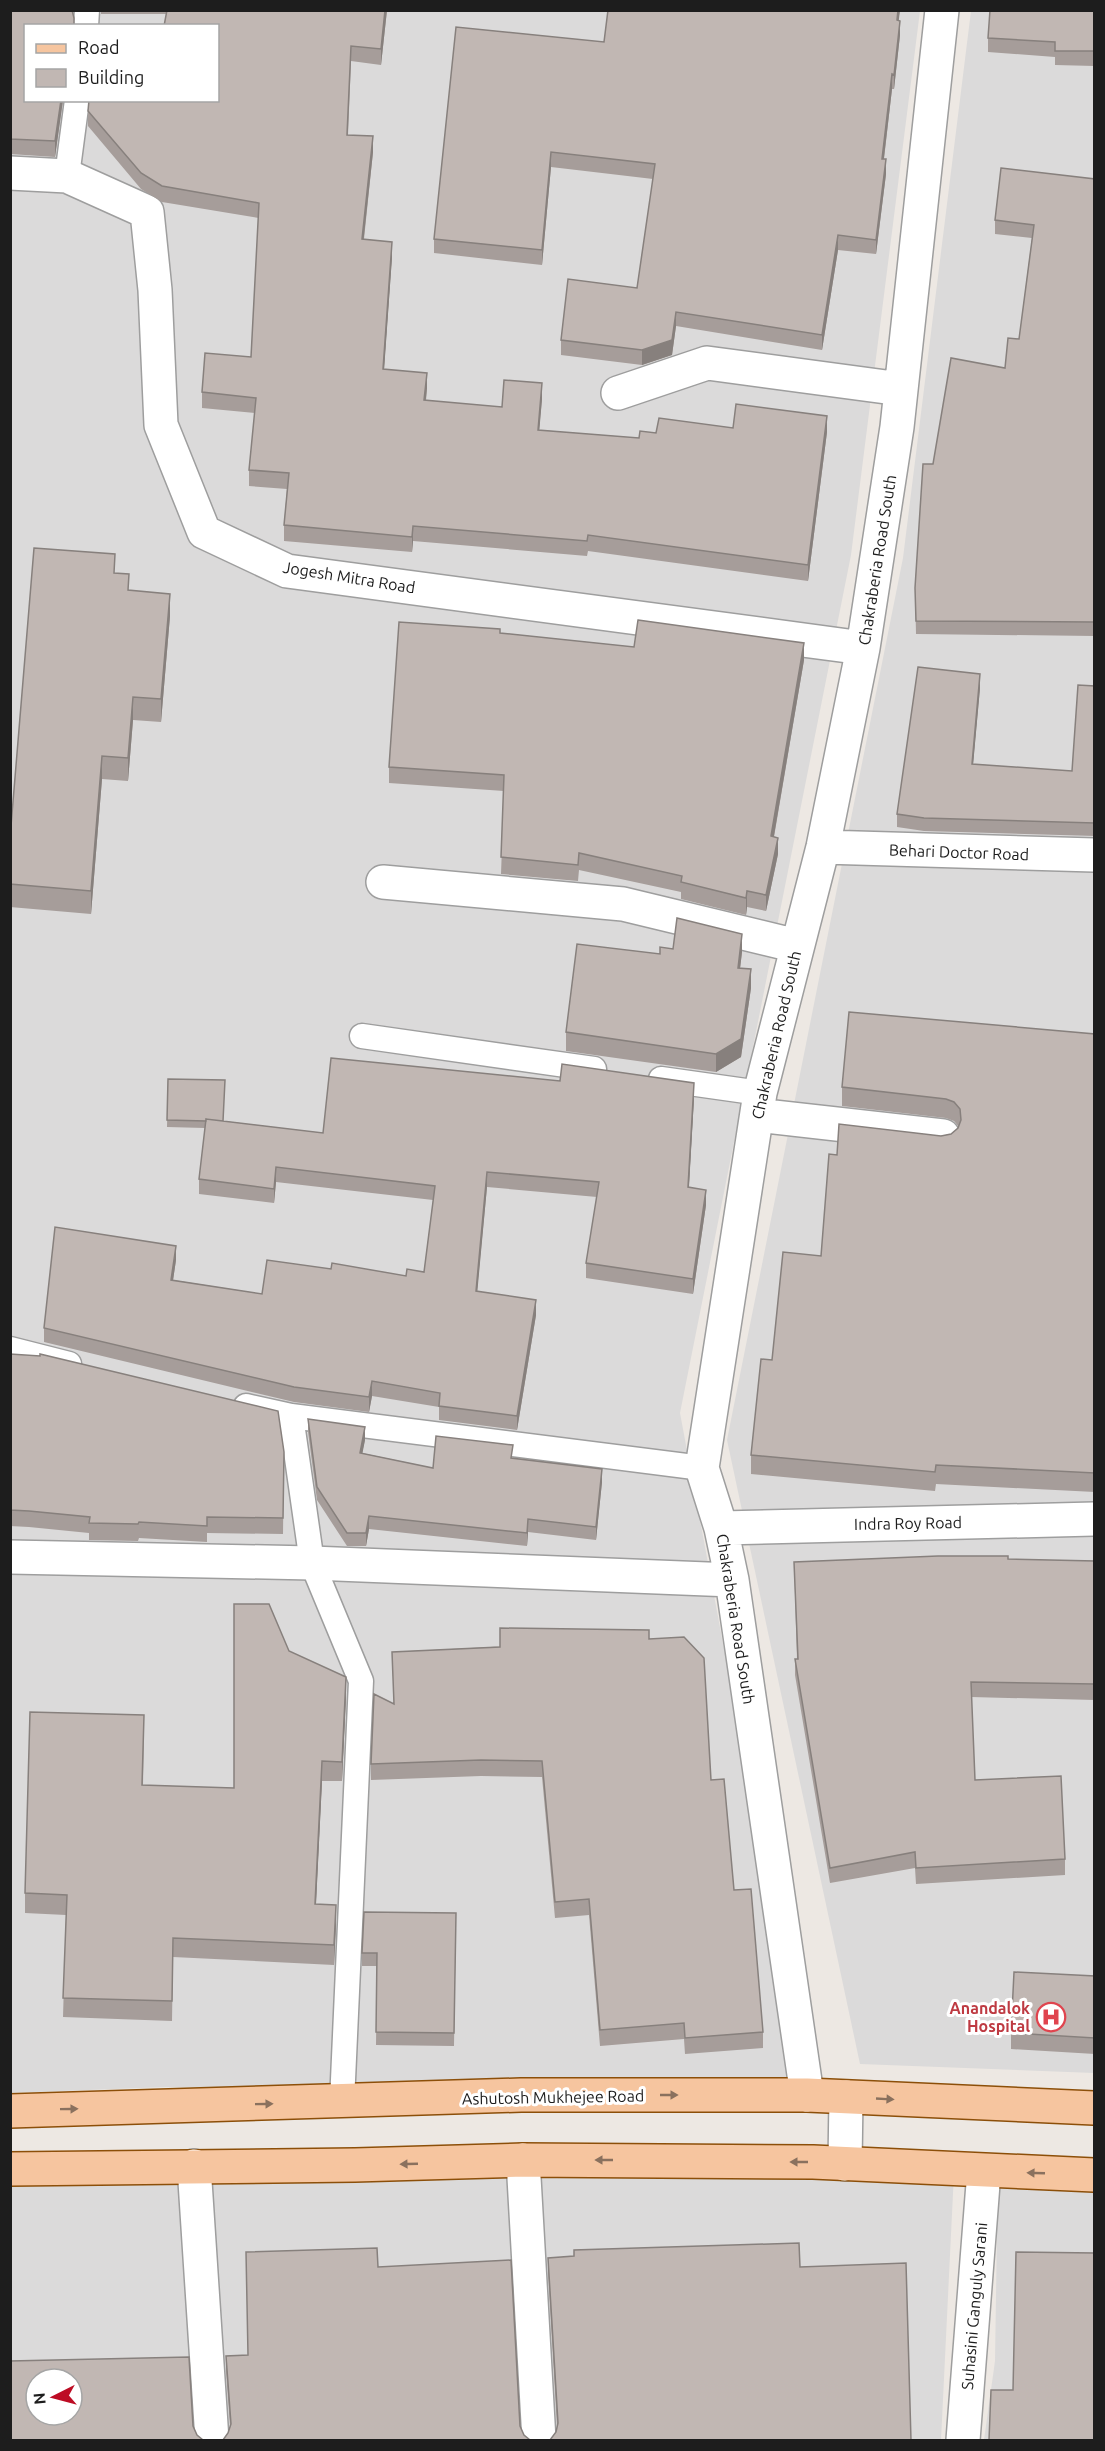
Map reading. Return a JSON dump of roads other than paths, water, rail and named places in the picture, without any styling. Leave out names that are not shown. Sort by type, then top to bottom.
[{"type":"main road","name":"Ashutosh Mukhejee Road","points":[[10,2111],[520,2095],[807,2095],[1095,2109]]},
{"type":"main road","points":[[10,2169],[355,2165],[523,2160],[845,2164],[1095,2175]]},
{"type":"street","name":"Chakraberia Road South","points":[[807,2095],[732,1580],[721,1528],[702,1468],[758,1104],[823,847],[863,648],[901,389],[942,10]]},
{"type":"street","name":"Jogesh Mitra Road","points":[[10,173],[67,176],[147,212],[155,290],[161,424],[204,532],[287,571],[863,648]]},
{"type":"street","points":[[618,393],[707,363],[901,389]]},
{"type":"street","name":"Behari Doctor Road","points":[[823,847],[1095,855]]},
{"type":"street","points":[[383,882],[623,904],[797,946]]},
{"type":"street","points":[[758,1104],[943,1136]]},
{"type":"street","name":"Indra Roy Road","points":[[721,1528],[1095,1519]]},
{"type":"street","points":[[10,1557],[312,1563],[732,1580]]},
{"type":"street","points":[[845,2164],[846,2097]]},
{"type":"street","points":[[523,2160],[539,2440]]},
{"type":"street","points":[[194,2166],[212,2440]]},
{"type":"street","name":"Suhasini Ganguly Sarani","points":[[963,2440],[984,2171]]},
{"type":"lane","points":[[67,176],[76,102]]},
{"type":"lane","points":[[362,1036],[631,1074],[758,1104]]},
{"type":"lane","points":[[10,1350],[89,1368]]},
{"type":"lane","points":[[224,1400],[291,1416],[702,1468]]},
{"type":"lane","points":[[291,1416],[312,1563],[361,1680],[342,2102]]},
{"type":"place","name":"Anandalok Hospital","points":[[1051,2017]]}]
